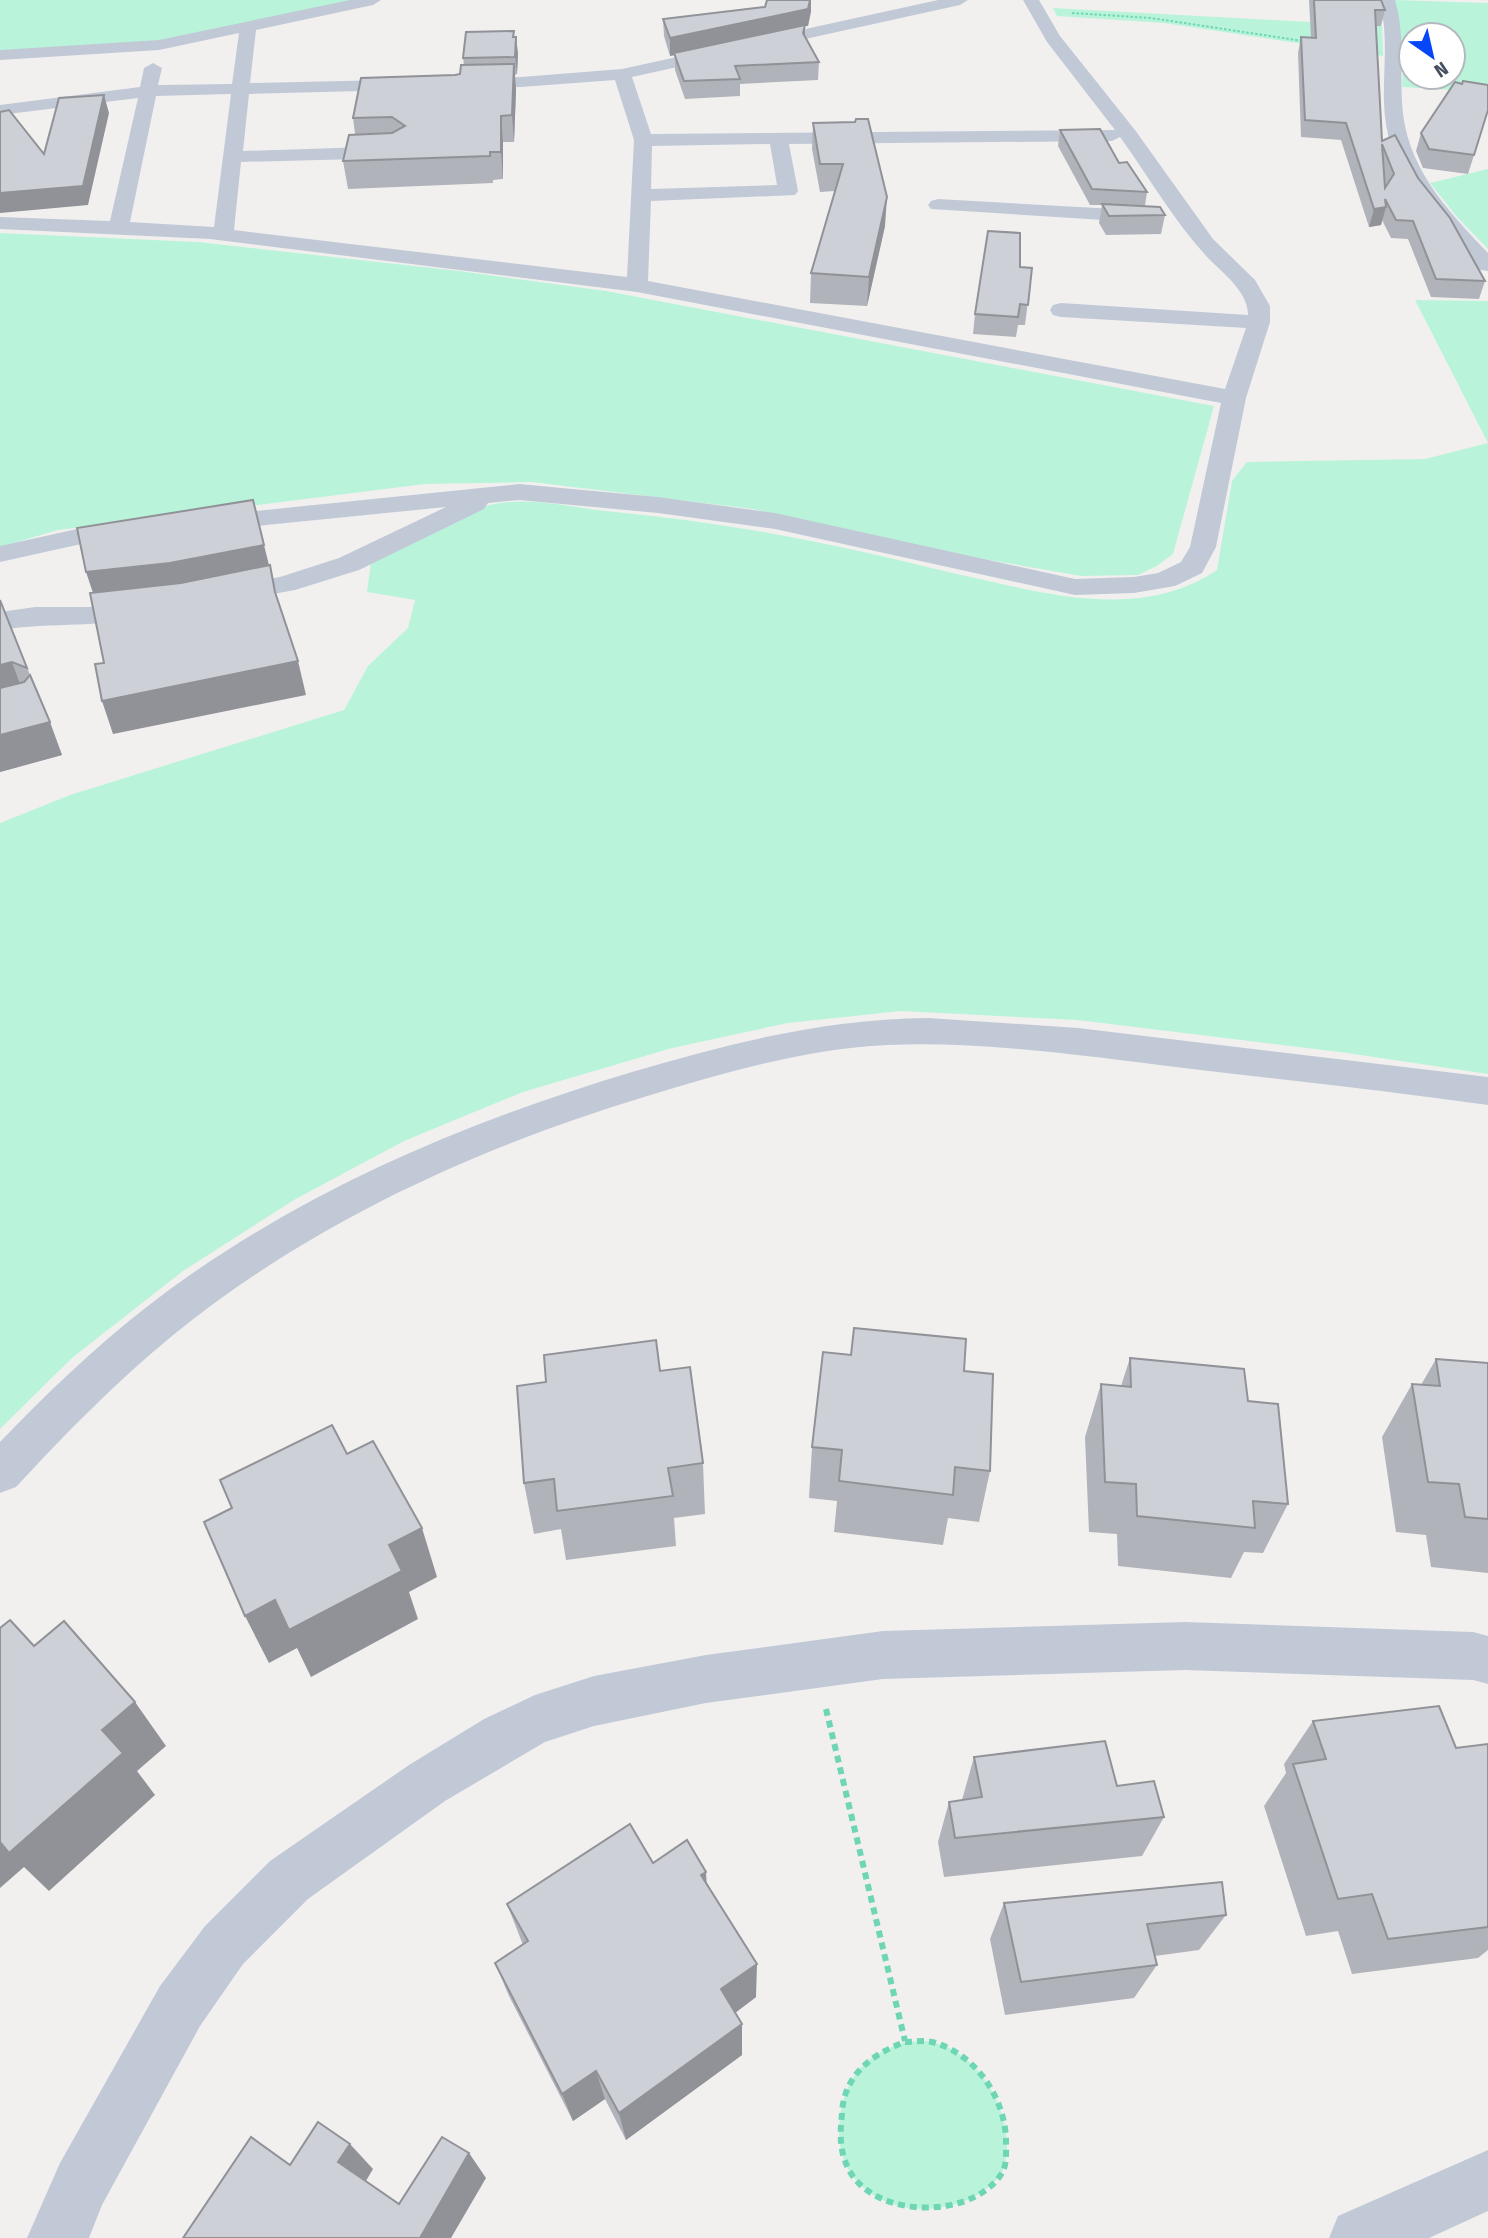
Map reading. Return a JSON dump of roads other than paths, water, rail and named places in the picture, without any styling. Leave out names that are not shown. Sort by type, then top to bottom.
[{"type":"street","points":[[0,55],[159,45],[373,0]]},
{"type":"street","points":[[0,110],[148,91],[522,82],[622,74],[960,0]]},
{"type":"street","points":[[1387,0],[1393,15],[1395,42],[1393,103],[1397,139],[1410,174],[1430,203],[1488,265]]},
{"type":"street","points":[[875,2],[908,10]]},
{"type":"street","points":[[0,554],[95,533],[519,492],[775,521],[1075,587],[1134,585],[1166,580],[1192,567],[1203,547],[1234,398],[1259,322],[1259,306],[1247,285],[1206,243],[1188,219],[1128,134],[1053,38],[1034,5]]},
{"type":"street","points":[[223,235],[248,27]]},
{"type":"street","points":[[119,227],[159,45]]},
{"type":"street","points":[[622,74],[643,140],[637,285]]},
{"type":"street","points":[[643,140],[1128,134]]},
{"type":"street","points":[[640,195],[788,191],[778,138]]},
{"type":"street","points":[[232,157],[396,152]]},
{"type":"street","points":[[937,205],[1188,219]]},
{"type":"street","points":[[0,223],[119,227],[223,235],[637,285],[1234,398]]},
{"type":"street","points":[[1061,310],[1259,322]]},
{"type":"street","points":[[0,621],[35,617],[94,616],[285,584],[349,564],[494,493]]},
{"type":"street","points":[[0,1473],[74,1396],[182,1304],[244,1261],[313,1220],[395,1177],[474,1141],[605,1093],[685,1070],[836,1037],[940,1031],[1030,1036],[1488,1091]]},
{"type":"street","points":[[58,2238],[80,2185],[180,2006],[224,1945],[289,1880],[427,1783],[502,1737],[536,1720],[594,1701],[706,1679],[883,1655],[1185,1646],[1473,1656],[1488,1660]]},
{"type":"street","points":[[1360,2238],[1488,2180]]}]
